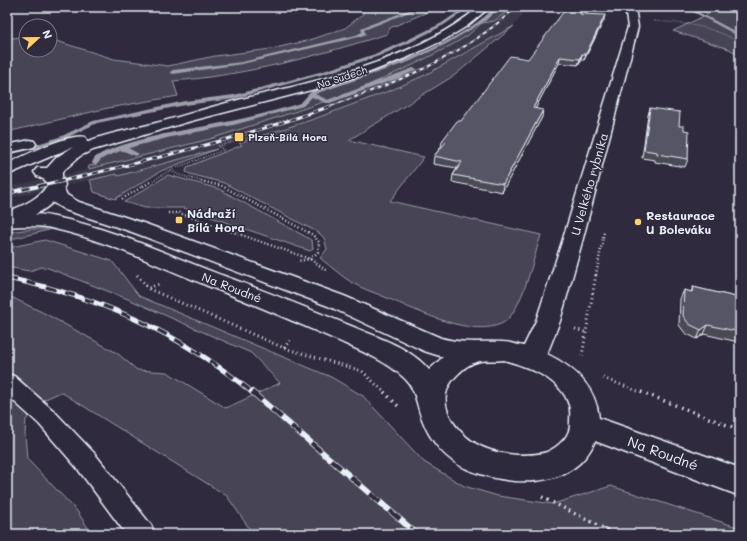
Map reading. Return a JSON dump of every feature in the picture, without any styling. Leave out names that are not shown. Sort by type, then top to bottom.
[{"type":"main road","name":"Na Sudech","points":[[54,183],[53,171],[61,162],[83,149],[186,118],[308,88],[382,63],[437,40],[470,20],[485,7]]},
{"type":"main road","name":"U Velkého rybníka","points":[[532,358],[548,321],[579,220],[633,28],[631,13]]},
{"type":"main road","name":"Na Sudech","points":[[7,170],[61,146],[127,129],[186,118]]},
{"type":"main road","name":"Na Roudné","points":[[7,170],[39,171],[45,173],[54,183],[59,198],[72,206],[139,228],[330,299],[433,345],[454,351],[504,351],[532,358],[557,371],[576,390],[582,402],[585,425],[582,438],[574,449],[563,458],[549,465],[532,469],[514,469],[496,466],[478,460],[462,450],[449,439],[440,427],[434,413],[432,400],[424,382],[414,370],[403,362],[369,344],[316,320],[115,241],[71,226],[40,220],[7,220]]},
{"type":"main road","name":"Na Roudné","points":[[7,220],[37,206],[50,196],[54,183]]},
{"type":"main road","name":"Na Roudné","points":[[432,400],[434,386],[440,374],[448,366],[465,356],[478,352]]},
{"type":"main road","name":"Na Roudné","points":[[585,425],[740,482]]},
{"type":"lane","points":[[7,149],[30,144]]},
{"type":"lane","points":[[7,382],[47,418],[81,455],[142,534]]},
{"type":"path","points":[[631,13],[694,24],[728,35],[740,43]]},
{"type":"path","points":[[119,201],[170,170],[224,150],[218,146],[253,136]]},
{"type":"path","points":[[170,170],[222,186],[318,240],[320,247],[318,252],[310,259],[294,262]]},
{"type":"path","points":[[134,272],[149,289],[284,348],[362,371],[400,408],[404,414]]},
{"type":"path","points":[[149,289],[159,284]]},
{"type":"path","points":[[284,348],[291,339]]},
{"type":"path","points":[[604,379],[740,430]]},
{"type":"path","points":[[538,495],[615,534]]},
{"type":"shaded area","points":[[366,7],[439,7],[390,28],[387,34],[334,50],[282,64],[228,74],[173,81],[178,96],[108,108],[7,132],[7,39],[18,37],[18,58],[58,58],[58,42],[114,59],[168,66],[215,56],[271,49],[310,40],[345,28],[362,15]]},
{"type":"shaded area","points":[[496,7],[510,7],[504,14],[494,21],[482,23],[467,36],[450,46],[413,65],[355,91],[210,139],[89,169],[88,168],[89,166],[97,164],[106,156],[136,145],[171,135],[234,124],[303,105],[314,93],[403,63],[448,42],[482,22],[482,20]]},
{"type":"shaded area","points":[[502,7],[528,7],[514,26],[425,75],[371,98],[276,132],[147,169],[118,176],[116,174],[7,199],[7,187],[89,169],[210,139],[394,73],[450,46],[467,36]]},
{"type":"shaded area","points":[[696,7],[740,7],[740,55],[729,49],[673,31],[708,14]]},
{"type":"shaded area","points":[[514,26],[455,75],[349,140],[424,157],[390,201],[541,235],[522,296],[510,317],[503,323],[491,327],[476,328],[445,321],[360,287],[351,282],[320,258],[327,249],[324,238],[319,233],[224,183],[186,172],[187,167],[242,145],[239,143],[314,119],[394,89],[425,75]]},
{"type":"shaded area","points":[[217,149],[161,171],[115,199],[94,192],[90,180],[117,174],[118,176]]},
{"type":"shaded area","points":[[168,175],[219,189],[308,238],[312,241],[313,249],[310,251],[184,208],[145,208],[124,202]]},
{"type":"shaded area","points":[[32,229],[53,229],[7,240],[7,232]]},
{"type":"shaded area","points":[[45,240],[112,261],[139,296],[331,377],[363,396],[424,462],[464,486],[498,496],[553,504],[611,486],[740,528],[740,534],[253,534],[227,496],[61,392],[39,402],[26,420],[25,434],[27,459],[77,511],[92,534],[7,534],[7,295],[46,314],[117,353],[137,370],[167,372],[226,408],[280,383],[251,353],[128,299],[48,268],[42,267],[29,271],[7,267],[7,248]]},
{"type":"building","points":[[567,7],[580,7],[580,14],[605,15],[586,54],[582,54],[580,59],[560,57],[533,108],[543,110],[503,184],[453,175],[462,162],[434,156],[446,142],[442,141],[457,121],[461,121],[510,56],[528,59]]},
{"type":"building","points":[[650,108],[680,112],[679,126],[684,126],[684,130],[689,131],[688,159],[657,154],[657,152],[644,150]]},
{"type":"building","points":[[693,287],[740,298],[740,332],[708,325],[701,330],[689,324],[683,316],[684,290],[692,292]]},
{"type":"waterway","points":[[173,72],[242,63],[357,36],[364,33],[362,29],[420,7]]},
{"type":"waterway","points":[[7,153],[37,147],[64,137],[95,122],[185,103],[234,97],[329,71],[377,55],[407,42],[443,24],[468,7]]},
{"type":"waterway","points":[[312,94],[314,92],[409,60],[446,42],[484,20],[498,7]]},
{"type":"waterway","points":[[686,7],[740,36]]},
{"type":"waterway","points":[[312,94],[328,102],[415,69]]},
{"type":"waterway","points":[[121,148],[170,135],[233,123],[301,105],[312,94]]},
{"type":"waterway","points":[[95,163],[98,158],[121,148]]},
{"type":"waterway","points":[[121,148],[136,154]]},
{"type":"railway","points":[[328,107],[428,67],[474,40],[496,25],[516,7]]},
{"type":"railway","points":[[58,182],[161,157],[230,138],[331,106]]},
{"type":"railway","points":[[7,193],[62,181]]},
{"type":"railway","points":[[7,278],[74,296],[138,320],[197,352],[253,393]]},
{"type":"railway","points":[[252,392],[417,534]]},
{"type":"place","name":"Plzeň-Bílá Hora","points":[[239,137]]},
{"type":"place","name":"Nádraží Bílá Hora","points":[[179,220]]},
{"type":"place","name":"Restaurace U Boleváku","points":[[638,222]]}]
